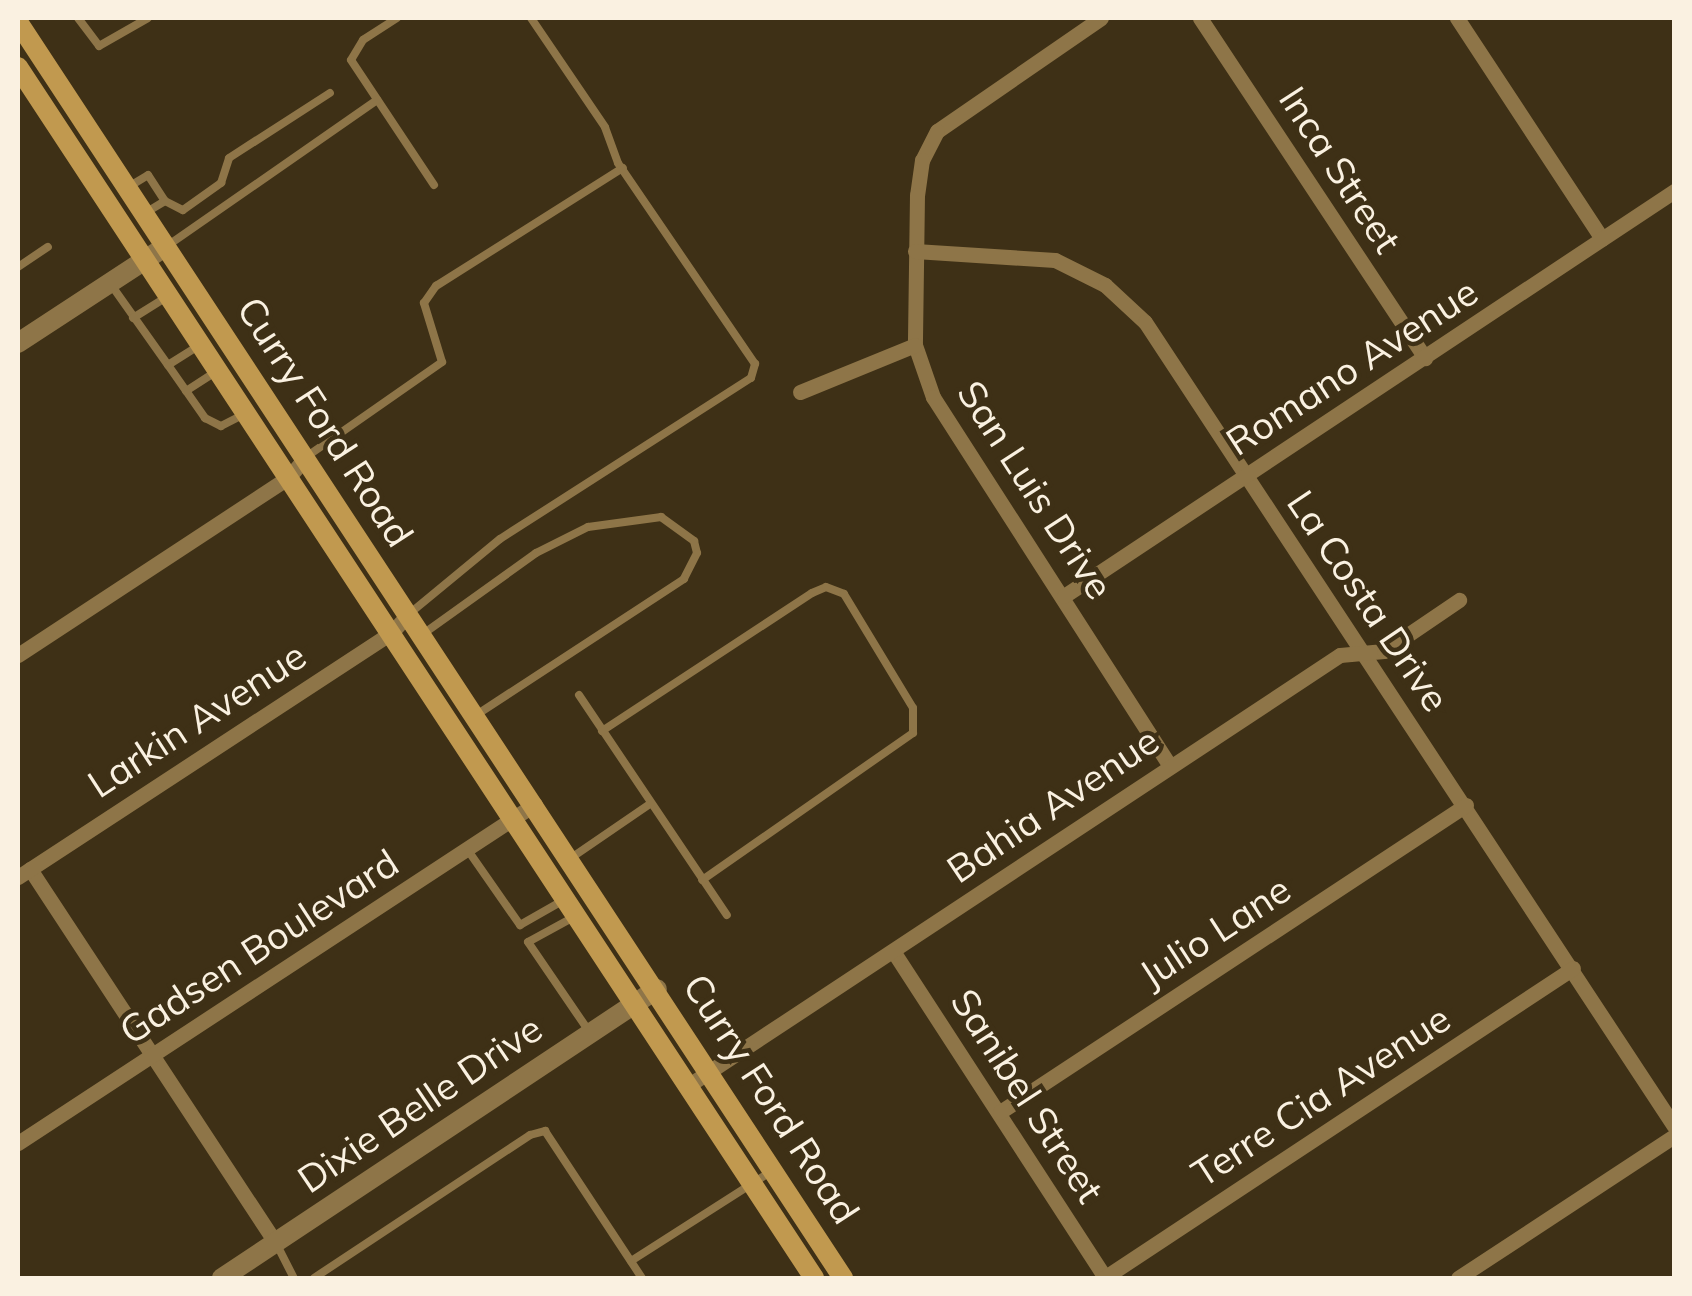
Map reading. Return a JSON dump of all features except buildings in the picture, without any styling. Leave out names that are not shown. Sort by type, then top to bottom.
[{"type":"main road","name":"Curry Ford Road","points":[[21,22],[658,989],[843,1278]]},
{"type":"main road","name":"Curry Ford Road","points":[[18,67],[814,1278]]},
{"type":"street","name":"San Luis Drive","points":[[1101,18],[938,131],[922,160],[915,252],[916,345],[933,397],[1170,766]]},
{"type":"street","name":"Inca Street","points":[[1200,18],[1425,358]]},
{"type":"street","points":[[1457,18],[1602,239]]},
{"type":"street","name":"Romano Avenue","points":[[1064,596],[1674,191]]},
{"type":"street","points":[[18,343],[166,246]]},
{"type":"street","name":"La Costa Drive","points":[[915,252],[1055,260],[1105,285],[1145,322],[1674,1126]]},
{"type":"street","points":[[800,392],[916,345]]},
{"type":"street","points":[[18,655],[289,478],[306,457]]},
{"type":"street","name":"Bahia Avenue","points":[[690,1085],[1340,655],[1384,650],[1459,600]]},
{"type":"street","name":"Larkin Avenue","points":[[24,873],[390,633],[409,614]]},
{"type":"street","name":"Gadsen Boulevard","points":[[18,1143],[535,804]]},
{"type":"street","name":"Julio Lane","points":[[1000,1112],[1466,805]]},
{"type":"street","points":[[550,873],[571,858]]},
{"type":"street","points":[[24,873],[276,1243]]},
{"type":"street","name":"Sanibel Street","points":[[893,951],[1105,1278]]},
{"type":"street","name":"Terre Cia Avenue","points":[[1105,1278],[1573,968]]},
{"type":"street","name":"Dixie Belle Drive","points":[[222,1278],[658,989]]},
{"type":"street","points":[[1458,1278],[1674,1136]]},
{"type":"lane","points":[[78,18],[99,46],[148,18]]},
{"type":"lane","points":[[397,18],[363,40],[350,60],[434,185]]},
{"type":"lane","points":[[409,614],[500,539],[751,378],[755,364],[623,168],[605,127],[531,18]]},
{"type":"lane","points":[[128,187],[148,175],[165,201],[183,210],[221,184],[230,158],[330,93]]},
{"type":"lane","points":[[166,246],[377,100]]},
{"type":"lane","points":[[306,457],[442,362],[444,354],[425,316],[424,303],[436,286],[623,168]]},
{"type":"lane","points":[[144,213],[165,201]]},
{"type":"lane","points":[[18,267],[48,248]]},
{"type":"lane","points":[[110,282],[206,418],[221,426],[246,413]]},
{"type":"lane","points":[[133,318],[168,296]]},
{"type":"lane","points":[[168,365],[200,344]]},
{"type":"lane","points":[[186,391],[218,371]]},
{"type":"lane","points":[[423,634],[536,553],[588,528],[660,517],[694,540],[697,554],[684,579],[476,715]]},
{"type":"lane","points":[[602,731],[812,592],[826,588],[844,594],[913,708],[913,734],[702,880]]},
{"type":"lane","points":[[578,694],[726,915]]},
{"type":"lane","points":[[571,858],[650,804]]},
{"type":"lane","points":[[468,848],[520,925],[572,907]]},
{"type":"lane","points":[[572,907],[528,942],[590,1034]]},
{"type":"lane","points":[[314,1278],[530,1135],[545,1131],[642,1278]]},
{"type":"lane","points":[[631,1261],[775,1169]]},
{"type":"lane","points":[[276,1243],[294,1278]]}]
